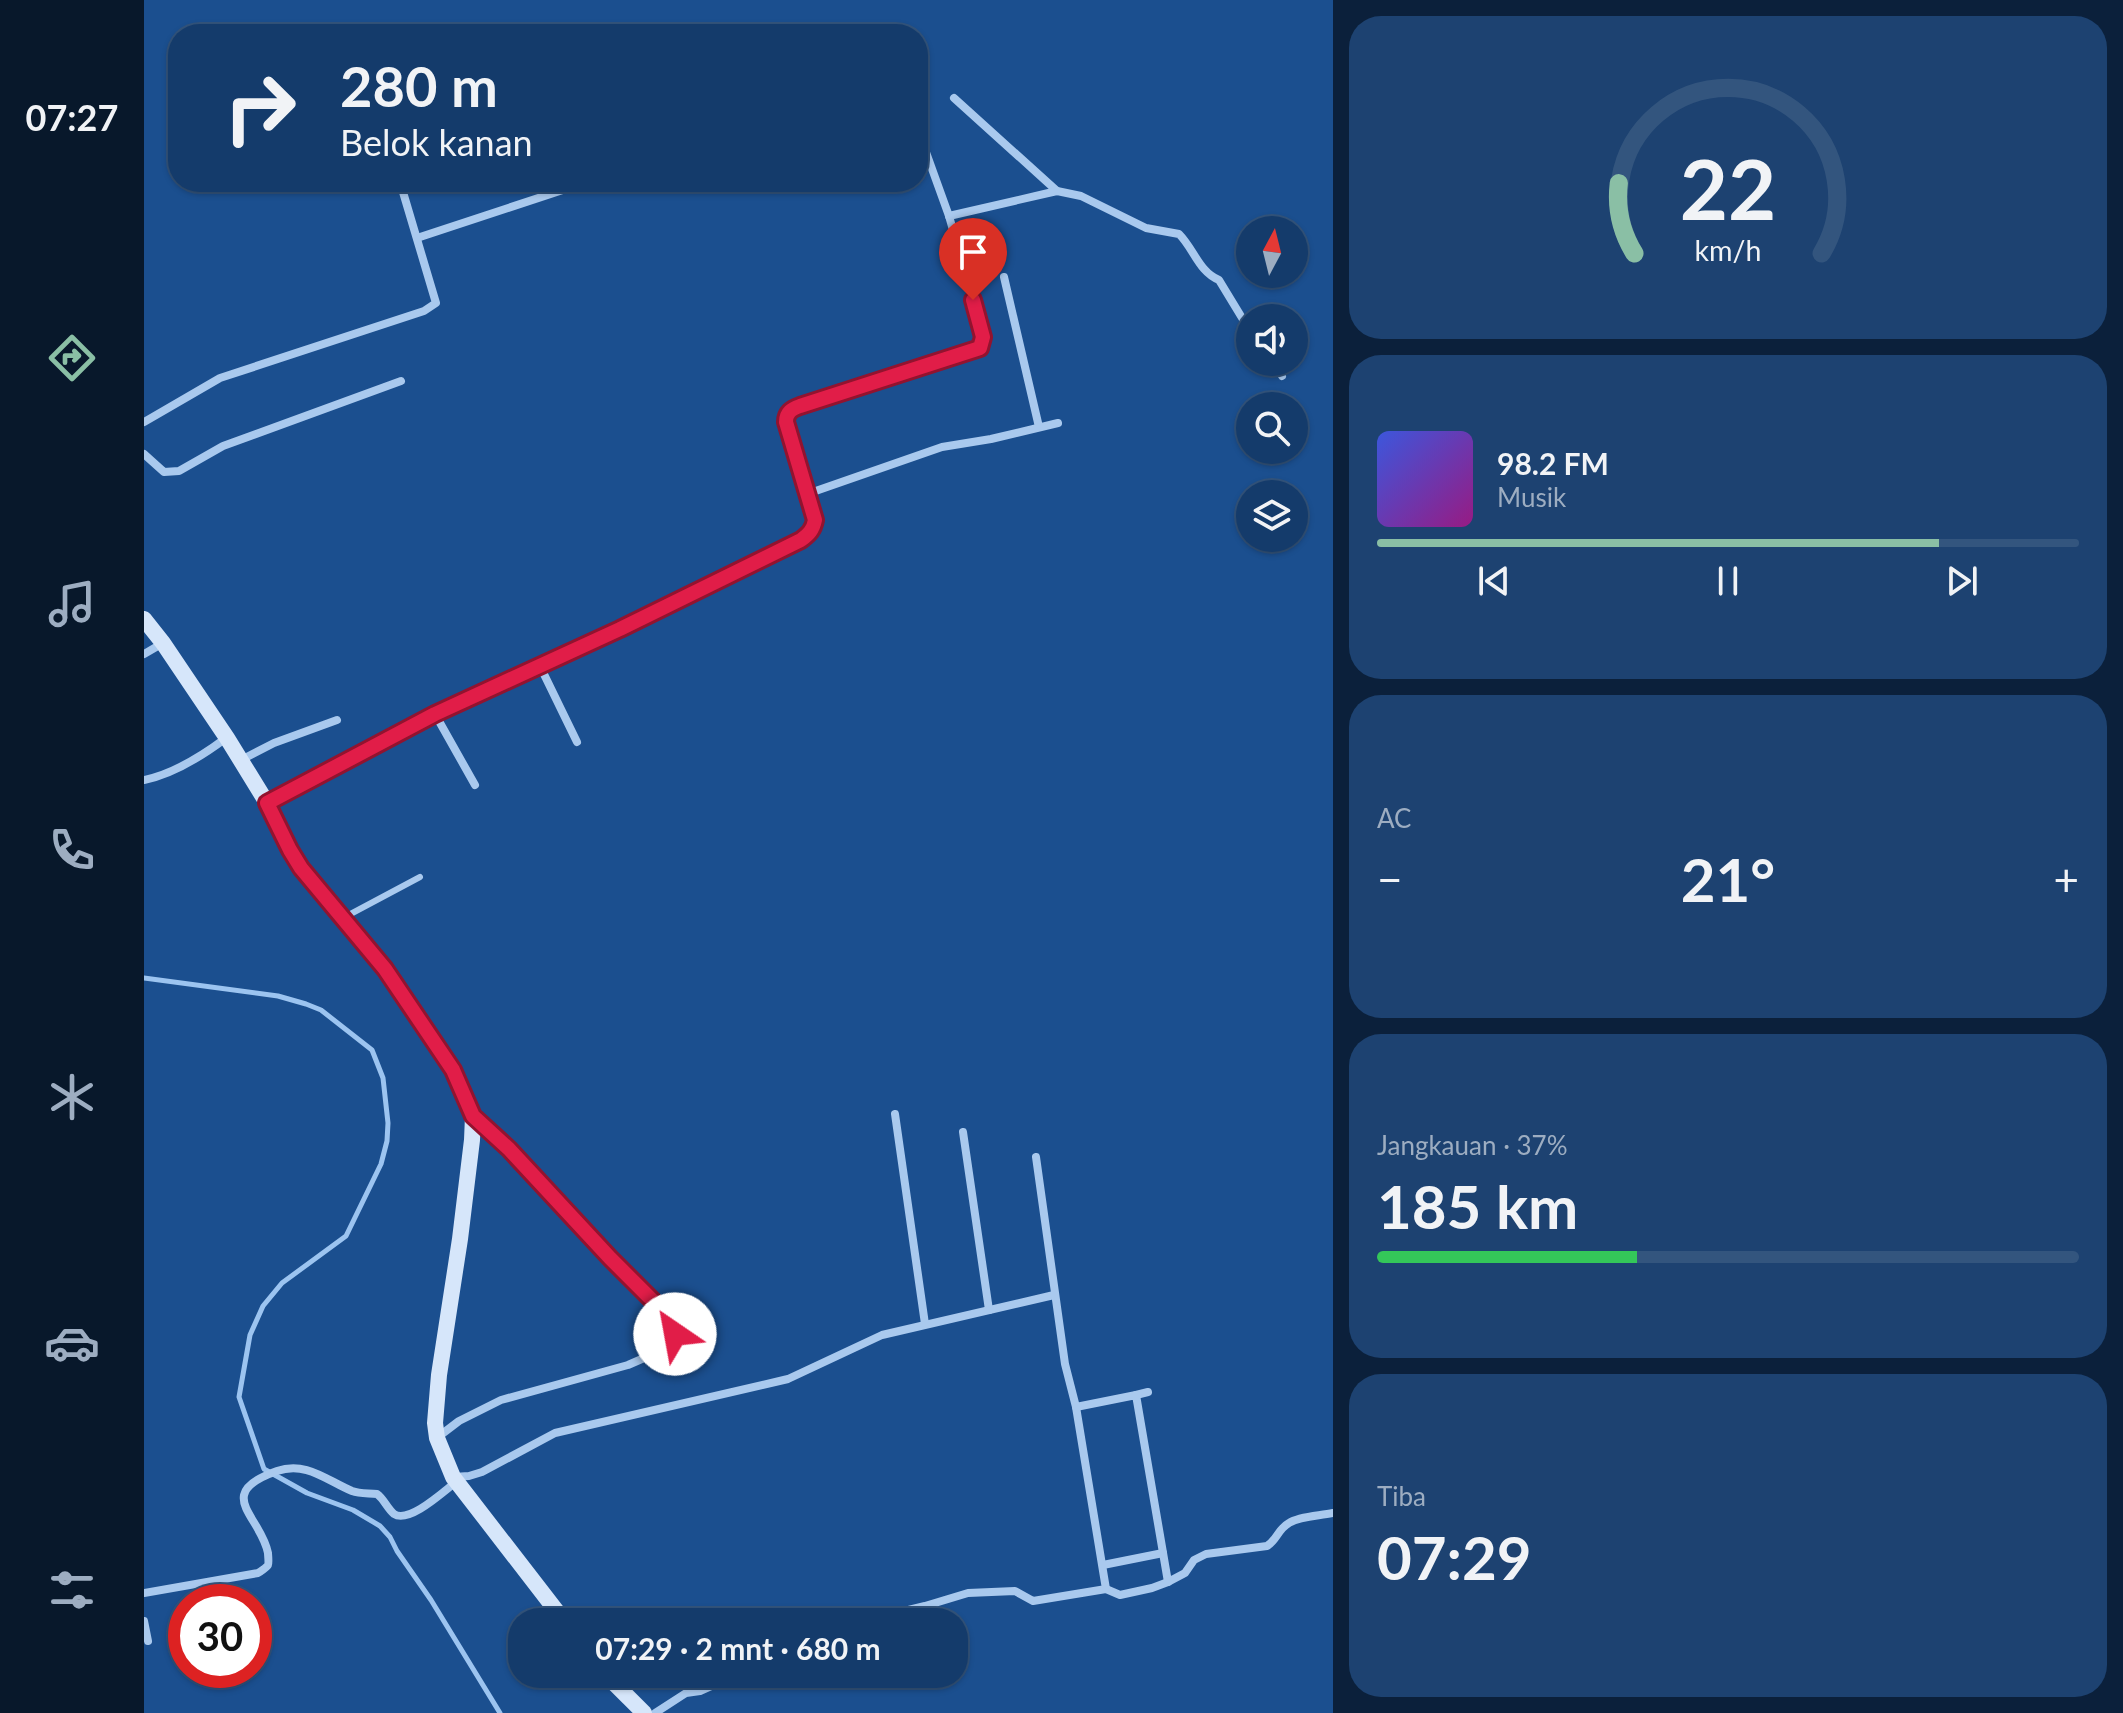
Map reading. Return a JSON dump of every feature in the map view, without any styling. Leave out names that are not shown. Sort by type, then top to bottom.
[{"type":"street","points":[[954,98],[1057,191]]},
{"type":"street","points":[[267,803],[435,714],[620,629],[801,540],[814,527],[815,520],[786,422],[789,411],[980,348],[983,337],[965,271],[928,158]]},
{"type":"street","points":[[949,216],[1057,191],[1081,196],[1146,228],[1179,234],[1202,268],[1219,280],[1236,308]]},
{"type":"street","points":[[144,422],[220,378],[424,311],[436,303],[403,192]]},
{"type":"street","points":[[417,238],[557,192]]},
{"type":"street","points":[[965,271],[998,266]]},
{"type":"street","points":[[1004,277],[1039,427]]},
{"type":"street","points":[[144,454],[164,472],[179,471],[223,446],[401,381]]},
{"type":"street","points":[[807,494],[942,447],[1058,423]]},
{"type":"street","points":[[144,619],[227,738],[267,803],[301,868],[385,969],[453,1070],[473,1116],[509,1149],[672,1322],[675,1334],[667,1348],[628,1365],[501,1400],[459,1421],[437,1438]]},
{"type":"street","points":[[144,654],[163,643]]},
{"type":"street","points":[[540,666],[577,742]]},
{"type":"street","points":[[435,714],[475,785]]},
{"type":"street","points":[[240,760],[274,743],[337,720]]},
{"type":"street","points":[[144,780],[204,755],[227,738]]},
{"type":"street","points":[[895,1114],[925,1324]]},
{"type":"street","points":[[473,1116],[460,1239],[439,1375],[435,1423],[437,1438],[454,1479],[554,1608]]},
{"type":"street","points":[[963,1132],[989,1310]]},
{"type":"street","points":[[1036,1157],[1065,1364],[1076,1407],[1106,1589]]},
{"type":"street","points":[[144,1593],[258,1573],[265,1568],[269,1562],[265,1542],[245,1510],[247,1486],[285,1468],[303,1468],[353,1492],[377,1494],[396,1515],[408,1515],[454,1479],[482,1472],[555,1433],[788,1379],[869,1340],[1054,1295]]},
{"type":"street","points":[[1076,1407],[1148,1392]]},
{"type":"street","points":[[1136,1395],[1168,1582]]},
{"type":"street","points":[[917,1608],[968,1593],[1015,1591],[1033,1601],[1106,1589],[1120,1595],[1152,1588],[1185,1573],[1194,1560],[1206,1554],[1267,1546],[1290,1522],[1333,1513]]},
{"type":"street","points":[[1103,1565],[1163,1553]]},
{"type":"street","points":[[144,1621],[148,1641]]},
{"type":"street","points":[[619,1688],[644,1713]]},
{"type":"street","points":[[655,1713],[686,1693],[707,1688]]},
{"type":"lane","points":[[343,918],[420,877]]},
{"type":"waterway","points":[[144,978],[278,996],[306,1004],[321,1010],[372,1050],[383,1078],[388,1123],[381,1164],[346,1236],[282,1283],[263,1306],[250,1335],[239,1397],[264,1469],[307,1493],[353,1510],[380,1526],[390,1537],[500,1713]]},
{"type":"route","points":[[675,1334],[675,1328],[666,1314],[509,1149],[473,1116],[453,1070],[385,969],[301,868],[267,803],[435,714],[620,629],[801,540],[814,527],[815,520],[786,422],[789,411],[980,348],[983,337],[973,300]]}]
